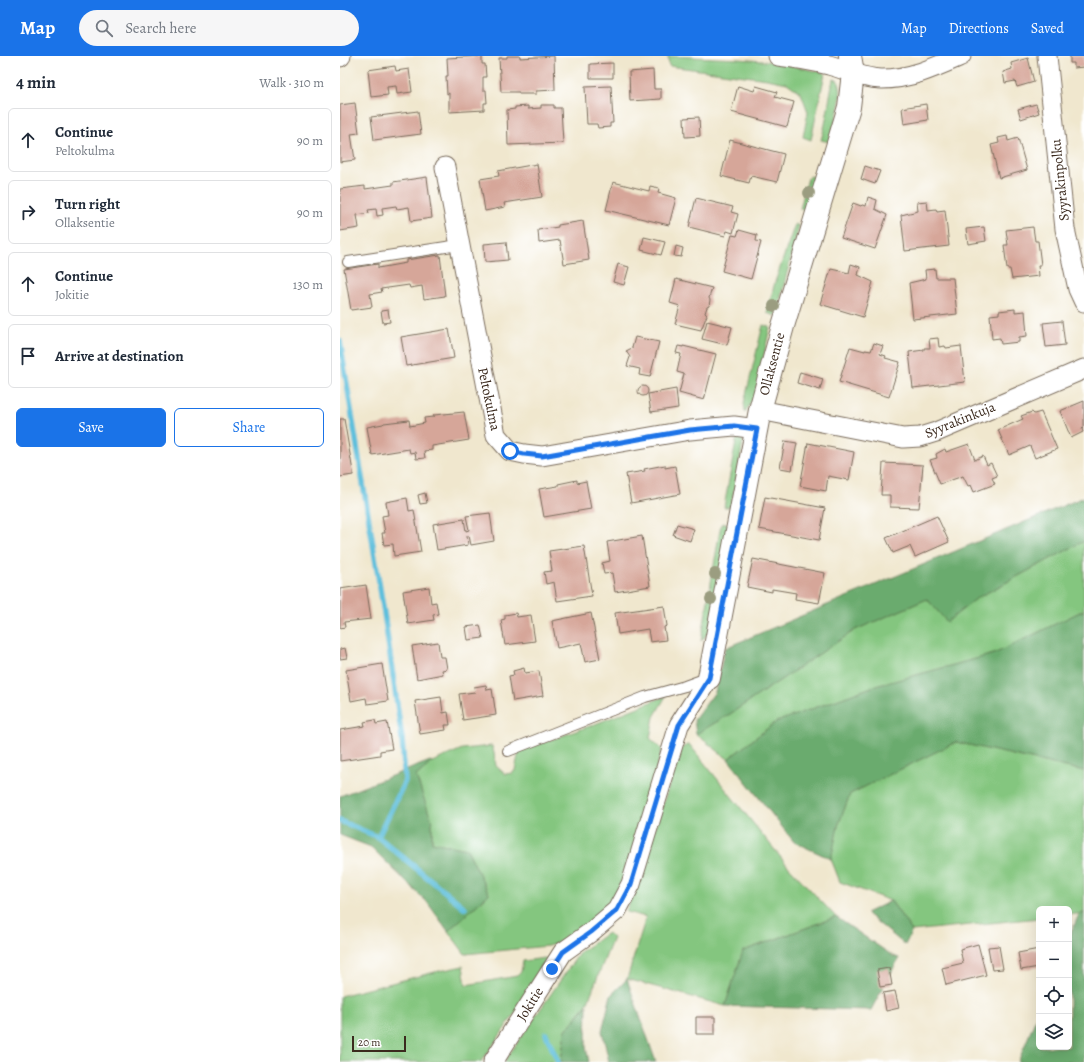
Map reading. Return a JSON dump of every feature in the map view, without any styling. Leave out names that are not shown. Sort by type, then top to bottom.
[{"type":"street","points":[[778,56],[829,65],[851,64],[882,79],[909,76],[939,66],[961,56]]},
{"type":"street","name":"Syyrakinpolku","points":[[1047,56],[1065,229],[1078,289],[1084,302]]},
{"type":"street","name":"Ollaksentie","points":[[709,678],[758,420],[783,326],[848,107],[851,64]]},
{"type":"street","name":"Peltokulma","points":[[445,167],[496,435],[510,451],[542,456],[690,430],[734,426],[758,420]]},
{"type":"street","name":"Syyrakinkuja","points":[[758,420],[903,438],[920,437],[936,432],[1084,369]]},
{"type":"street","name":"Jokitie","points":[[493,1062],[563,952],[591,932],[617,910],[631,884],[679,725],[709,678]]},
{"type":"lane","points":[[348,262],[459,245]]},
{"type":"lane","points":[[508,752],[645,696],[685,686],[709,678]]},
{"type":"green space","points":[[668,56],[774,62],[825,73],[811,140],[803,137],[808,112],[801,93],[787,83],[669,66]]},
{"type":"green space","points":[[833,79],[837,80],[840,85],[841,92],[836,119],[829,142],[821,140]]},
{"type":"green space","points":[[811,176],[817,178],[808,209],[800,209],[808,178]]},
{"type":"green space","points":[[795,224],[799,226],[776,316],[767,313],[775,282]]},
{"type":"green space","points":[[763,325],[770,327],[755,397],[745,412],[744,403]]},
{"type":"green space","points":[[737,436],[744,437],[731,507],[724,507]]},
{"type":"green space","points":[[1084,497],[1084,541],[977,598],[947,622],[927,599],[855,630],[730,714],[696,734],[694,720],[715,692],[725,648]]},
{"type":"green space","points":[[721,524],[728,524],[710,631],[701,641]]},
{"type":"green space","points":[[1084,541],[1084,610],[994,654],[872,687],[776,722],[728,759],[696,734],[730,714],[855,630],[927,599],[947,621],[977,598]]},
{"type":"green space","points":[[1084,610],[1084,771],[956,742],[850,794],[838,826],[831,859],[794,842],[728,759],[776,722],[872,687],[994,654]]},
{"type":"green space","points":[[666,696],[654,717],[650,738],[662,749],[629,867],[615,898],[603,917],[571,938],[548,946],[465,954],[448,931],[489,894],[467,849],[432,842],[432,822],[416,776],[432,762],[462,749],[492,746],[496,766],[505,774],[513,773],[519,751],[590,726]]},
{"type":"green space","points":[[956,742],[1084,771],[1084,913],[1072,915],[1072,906],[1036,906],[1036,918],[912,931],[891,901],[840,882],[831,859],[838,826],[850,794]]},
{"type":"green space","points":[[689,744],[787,865],[836,917],[743,951],[725,1006],[627,979],[646,917],[626,912],[682,748]]},
{"type":"green space","points":[[430,761],[432,762],[416,776],[432,822],[432,842],[467,849],[489,894],[448,931],[427,902],[371,847],[340,835],[340,796]]},
{"type":"green space","points":[[891,901],[912,931],[905,945],[866,913]]},
{"type":"green space","points":[[1084,913],[1084,1062],[1018,1062],[1036,1018],[1036,1050],[1072,1050],[1072,931],[1079,914]]},
{"type":"green space","points":[[836,917],[893,956],[899,958],[871,1010],[725,1006],[743,951]]},
{"type":"green space","points":[[608,933],[613,938],[587,1004],[565,1031],[561,1062],[504,1062],[580,952]]},
{"type":"green space","points":[[545,958],[549,963],[481,1062],[340,1062],[340,996],[463,966],[466,985],[517,976],[521,972],[523,961]]},
{"type":"green space","points":[[627,979],[656,1062],[609,1062],[602,1031],[611,995]]},
{"type":"green space","points":[[587,1005],[586,1047],[589,1062],[561,1062],[565,1031]]},
{"type":"building","points":[[482,56],[482,64],[485,64],[486,77],[483,77],[483,90],[486,90],[487,103],[484,103],[484,110],[449,112],[449,93],[447,94],[446,76],[448,76],[447,58]]},
{"type":"building","points":[[507,56],[520,56],[520,58],[554,56],[555,90],[536,91],[536,94],[501,92],[499,58],[507,58]]},
{"type":"building","points":[[1070,56],[1084,56],[1084,67],[1074,68],[1074,63],[1070,63]]},
{"type":"building","points":[[1028,58],[1034,82],[1017,87],[1015,81],[1005,83],[1003,72],[1012,69],[1011,63]]},
{"type":"building","points":[[613,63],[613,78],[590,78],[590,64]]},
{"type":"building","points":[[395,66],[396,71],[409,69],[412,92],[397,94],[396,86],[387,87],[388,95],[371,97],[368,70]]},
{"type":"building","points":[[653,70],[654,89],[661,89],[661,99],[630,101],[629,72]]},
{"type":"building","points":[[611,86],[613,123],[610,123],[610,127],[598,128],[597,124],[587,124],[585,87]]},
{"type":"building","points":[[738,86],[754,91],[756,86],[777,92],[775,97],[794,102],[787,127],[731,112]]},
{"type":"building","points":[[355,103],[359,133],[351,134],[355,160],[340,162],[340,105]]},
{"type":"building","points":[[926,104],[928,120],[904,124],[902,108]]},
{"type":"building","points":[[1036,104],[1039,113],[1021,119],[1018,109]]},
{"type":"building","points":[[541,105],[554,105],[554,108],[561,108],[563,143],[508,145],[507,110],[515,109],[515,107],[528,106],[528,109],[541,108]]},
{"type":"building","points":[[418,111],[421,134],[374,140],[371,117]]},
{"type":"building","points":[[699,117],[700,136],[685,137],[684,118]]},
{"type":"building","points":[[1007,136],[1008,141],[1018,138],[1027,170],[999,178],[991,145],[999,143],[998,138]]},
{"type":"building","points":[[730,140],[784,154],[777,182],[751,176],[749,183],[721,176]]},
{"type":"building","points":[[537,164],[542,197],[504,203],[505,207],[485,211],[480,179],[499,176],[498,171]]},
{"type":"building","points":[[865,166],[880,171],[875,184],[861,179]]},
{"type":"building","points":[[427,177],[432,218],[411,221],[409,207],[397,209],[396,206],[382,208],[383,215],[377,216],[376,209],[368,210],[369,213],[357,215],[359,228],[340,231],[340,189],[365,186],[365,189],[393,185],[393,182]]},
{"type":"building","points":[[613,182],[649,191],[650,186],[659,188],[658,193],[676,198],[669,225],[606,210]]},
{"type":"building","points":[[868,197],[877,200],[875,209],[887,215],[875,249],[841,238],[853,203],[866,206]]},
{"type":"building","points":[[696,198],[733,207],[731,212],[738,214],[733,233],[727,231],[725,236],[689,227]]},
{"type":"building","points":[[927,201],[928,210],[945,210],[949,246],[905,251],[901,215],[918,211],[917,202]]},
{"type":"building","points":[[583,221],[589,260],[564,264],[560,240],[539,243],[538,230]]},
{"type":"building","points":[[984,227],[986,241],[968,244],[966,229]]},
{"type":"building","points":[[1033,227],[1035,241],[1038,241],[1041,265],[1038,265],[1039,276],[1012,279],[1010,269],[1007,269],[1004,245],[1008,245],[1006,230]]},
{"type":"building","points":[[739,230],[757,235],[756,241],[761,242],[751,279],[722,271],[732,235],[737,236]]},
{"type":"building","points":[[644,237],[665,242],[661,255],[641,250]]},
{"type":"building","points":[[506,242],[508,260],[485,262],[484,244]]},
{"type":"building","points":[[676,246],[683,248],[681,257],[674,256]]},
{"type":"building","points":[[440,255],[445,296],[424,299],[422,286],[410,288],[409,285],[381,289],[382,292],[370,294],[372,307],[351,310],[344,269],[378,264],[378,268],[406,263],[406,260]]},
{"type":"building","points":[[618,264],[629,267],[624,285],[613,282]]},
{"type":"building","points":[[851,264],[860,267],[858,275],[873,282],[863,317],[820,304],[831,269],[849,273]]},
{"type":"building","points":[[935,269],[936,278],[953,278],[957,314],[913,319],[909,283],[926,279],[925,270]]},
{"type":"building","points":[[676,279],[712,288],[709,298],[709,306],[707,307],[705,313],[707,315],[701,330],[675,324],[680,306],[670,303]]},
{"type":"building","points":[[1015,309],[1015,312],[1025,311],[1027,336],[1019,337],[1019,342],[1001,344],[1000,338],[992,339],[990,315],[999,314],[999,311]]},
{"type":"building","points":[[388,310],[390,322],[383,323],[381,311]]},
{"type":"building","points":[[707,321],[732,327],[727,345],[702,339]]},
{"type":"building","points":[[1062,321],[1065,345],[1046,347],[1043,323]]},
{"type":"building","points":[[449,329],[454,358],[406,366],[401,337]]},
{"type":"building","points":[[635,337],[659,342],[650,377],[639,375],[640,369],[627,366],[630,357],[626,351],[632,348]]},
{"type":"building","points":[[938,338],[939,347],[945,346],[946,348],[961,346],[965,382],[913,388],[909,352],[930,348],[929,339]]},
{"type":"building","points":[[874,343],[883,346],[880,354],[886,356],[885,358],[900,362],[889,397],[839,382],[850,347],[871,351]]},
{"type":"building","points":[[678,346],[716,354],[704,400],[679,393],[684,374],[677,372],[681,354],[676,353]]},
{"type":"building","points":[[800,372],[823,379],[820,390],[797,383]]},
{"type":"building","points":[[641,386],[645,386],[647,387],[647,395],[641,396],[638,393],[638,389]]},
{"type":"building","points":[[676,389],[678,408],[651,412],[648,394]]},
{"type":"building","points":[[1084,401],[1083,432],[1071,438],[1060,411]]},
{"type":"building","points":[[464,412],[469,440],[432,446],[432,450],[424,451],[425,458],[416,459],[415,452],[410,453],[409,449],[372,455],[367,427],[409,420],[410,426],[425,423],[424,418],[433,417],[434,415]]},
{"type":"building","points":[[1032,412],[1034,414],[1041,412],[1057,449],[1035,458],[1030,446],[1009,455],[998,430],[1023,419],[1021,416]]},
{"type":"building","points":[[340,419],[344,419],[353,475],[340,477]]},
{"type":"building","points":[[785,441],[797,443],[792,470],[780,468]]},
{"type":"building","points":[[808,443],[854,452],[849,480],[828,476],[826,491],[800,486]]},
{"type":"building","points":[[969,444],[975,460],[983,456],[987,465],[991,463],[997,476],[992,478],[995,484],[974,492],[971,485],[968,486],[963,476],[940,484],[930,460],[937,458],[936,454],[945,449],[946,452]]},
{"type":"building","points":[[883,463],[923,465],[919,508],[890,507],[890,495],[881,495]]},
{"type":"building","points":[[665,465],[665,468],[675,466],[680,494],[631,503],[626,474],[645,471],[644,469]]},
{"type":"building","points":[[577,480],[577,483],[586,481],[591,509],[544,517],[539,489],[558,486],[558,484]]},
{"type":"building","points":[[425,493],[427,503],[420,504],[418,495]]},
{"type":"building","points":[[765,497],[825,508],[819,540],[759,529]]},
{"type":"building","points":[[407,498],[409,511],[414,510],[421,552],[394,556],[393,544],[384,545],[382,533],[385,533],[382,516],[388,515],[386,502]]},
{"type":"building","points":[[490,513],[494,541],[471,545],[469,536],[467,536],[468,545],[437,550],[433,524],[464,519],[466,531],[469,530],[466,516]]},
{"type":"building","points":[[937,516],[949,542],[915,557],[910,546],[893,553],[886,538]]},
{"type":"building","points":[[677,524],[694,529],[690,541],[673,535]]},
{"type":"building","points":[[642,536],[650,586],[615,592],[612,573],[604,574],[602,563],[610,561],[607,542]]},
{"type":"building","points":[[584,546],[592,596],[557,601],[554,582],[546,584],[544,572],[552,571],[549,551]]},
{"type":"building","points":[[753,559],[825,573],[819,603],[795,599],[796,593],[772,589],[772,592],[747,587]]},
{"type":"building","points":[[366,585],[371,619],[344,622],[345,627],[340,628],[340,589]]},
{"type":"building","points":[[429,587],[431,603],[436,602],[438,614],[433,615],[434,620],[408,624],[403,591]]},
{"type":"building","points":[[664,606],[667,626],[664,627],[666,640],[650,642],[648,629],[618,634],[615,613]]},
{"type":"building","points":[[516,613],[517,617],[531,615],[535,641],[505,645],[501,620],[505,619],[505,615]]},
{"type":"building","points":[[591,613],[600,659],[585,662],[581,643],[557,648],[552,621]]},
{"type":"building","points":[[480,625],[483,638],[468,640],[466,627]]},
{"type":"building","points":[[438,642],[440,657],[445,657],[447,669],[442,670],[443,674],[417,679],[412,646]]},
{"type":"building","points":[[345,648],[347,658],[340,659],[340,649]]},
{"type":"building","points":[[382,664],[388,701],[367,704],[366,698],[351,701],[346,670]]},
{"type":"building","points":[[524,668],[525,673],[539,671],[543,696],[513,701],[509,676],[514,675],[513,671]]},
{"type":"building","points":[[486,685],[487,690],[492,689],[496,715],[463,720],[459,694],[475,692],[474,687]]},
{"type":"building","points":[[441,697],[443,713],[448,712],[450,725],[445,725],[446,730],[420,734],[415,701]]},
{"type":"building","points":[[375,720],[376,724],[387,722],[392,749],[380,751],[380,755],[340,761],[340,730],[365,726],[364,722]]},
{"type":"building","points":[[978,944],[986,975],[946,985],[942,968],[963,963],[960,949]]},
{"type":"building","points":[[999,946],[1003,969],[992,970],[988,947]]},
{"type":"building","points":[[1036,950],[1036,968],[1021,970],[1018,953]]},
{"type":"building","points":[[889,968],[892,985],[880,987],[877,970]]},
{"type":"building","points":[[895,991],[899,1008],[886,1011],[883,993]]},
{"type":"building","points":[[696,1017],[715,1017],[715,1034],[696,1034]]},
{"type":"waterway","points":[[340,341],[384,613],[402,739],[405,781],[378,837]]},
{"type":"waterway","points":[[340,821],[378,837],[465,908]]},
{"type":"waterway","points":[[546,1034],[558,1062]]},
{"type":"route","points":[[510,451],[542,456],[690,430],[734,426],[757,429],[709,678],[679,725],[631,884],[617,910],[591,932],[563,952],[552,969]]}]
